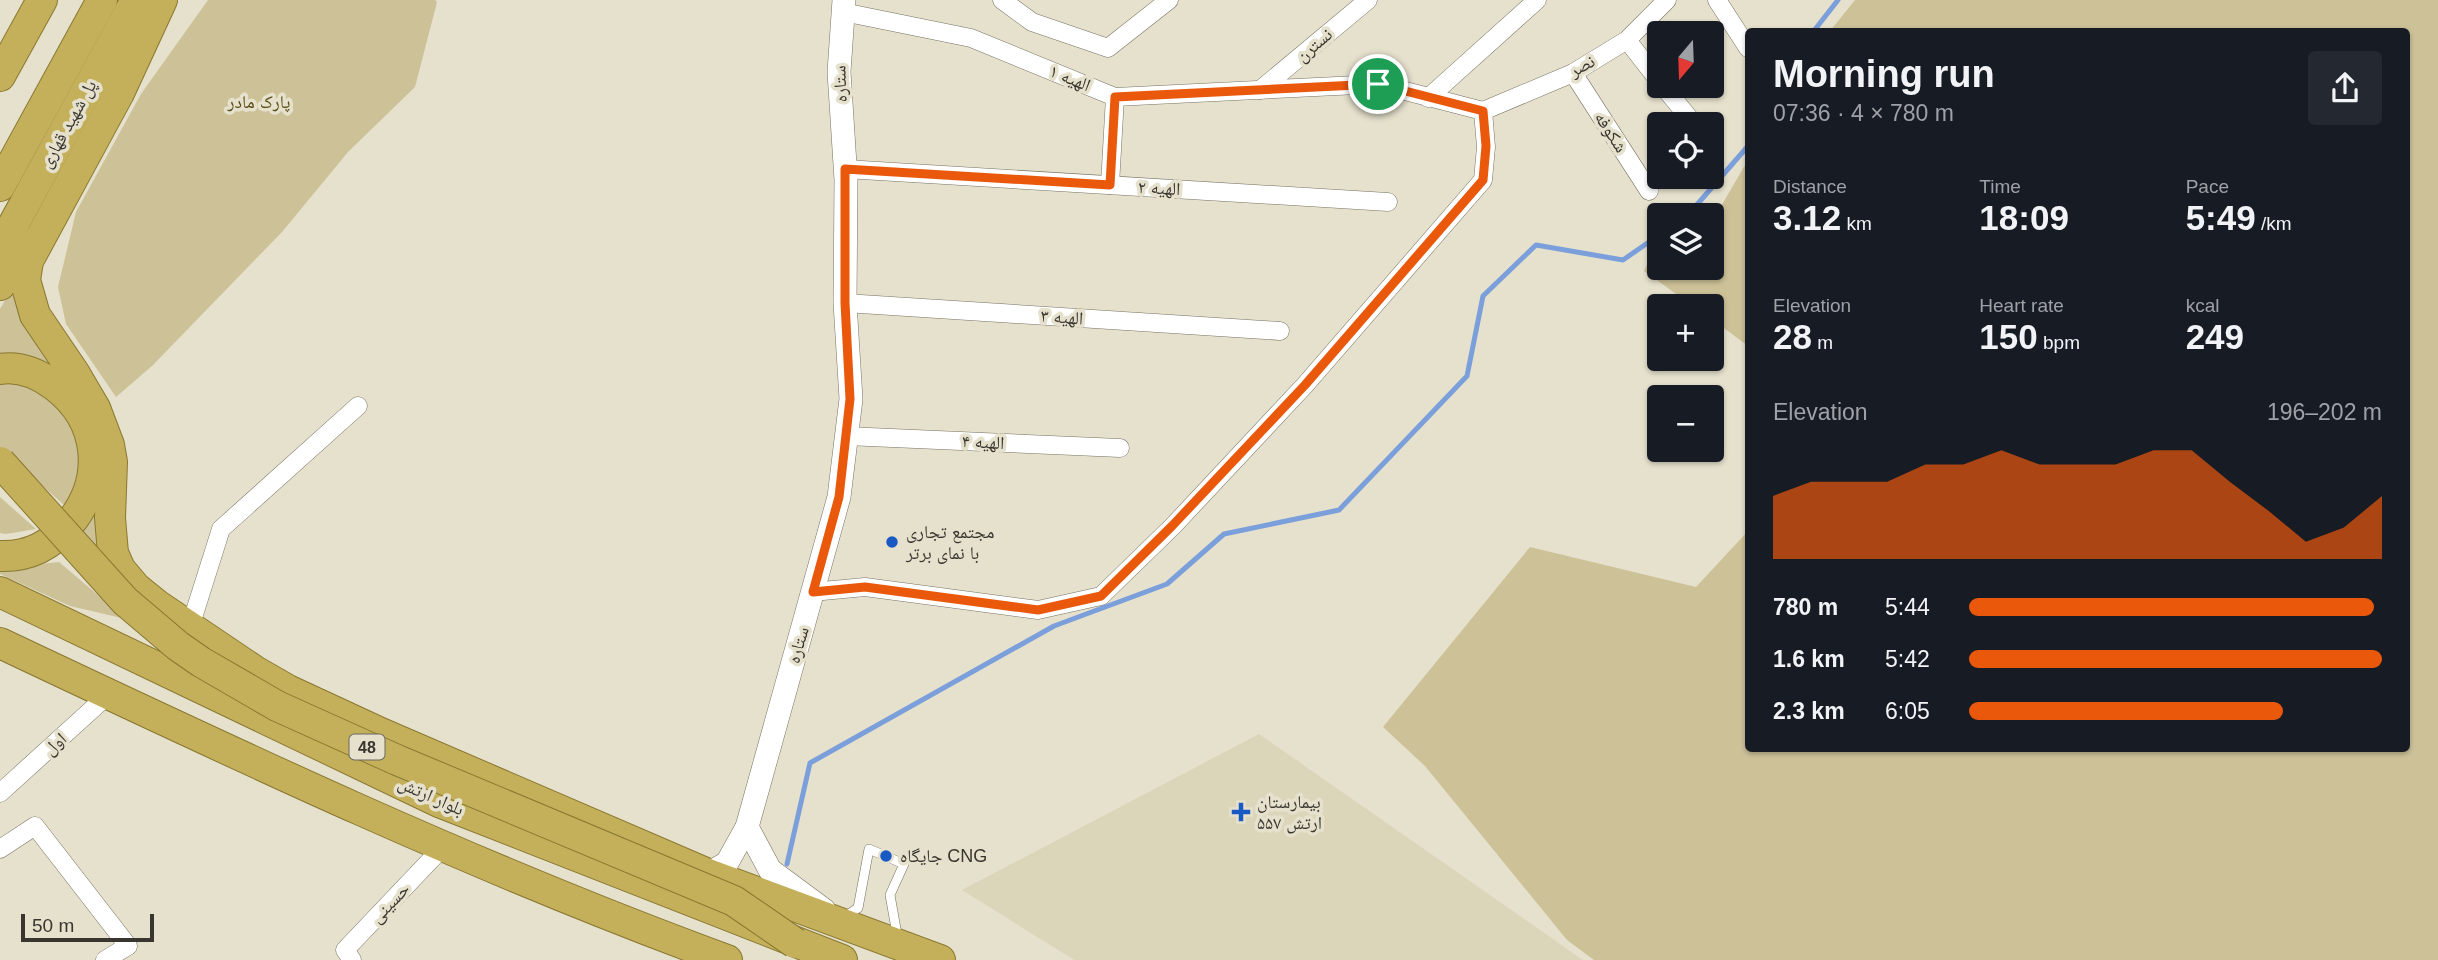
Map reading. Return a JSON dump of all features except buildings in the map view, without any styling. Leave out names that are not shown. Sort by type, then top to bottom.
[{"type":"highway","points":[[0,76],[41,0]]},
{"type":"highway","points":[[0,145],[79,0]]},
{"type":"highway","name":"پل شهید قهاری","points":[[0,186],[102,0]]},
{"type":"highway","name":"پل شهید قهاری","points":[[0,249],[136,0]]},
{"type":"highway","points":[[0,285],[108,90],[162,0]]},
{"type":"highway","points":[[162,0],[119,93],[28,261],[25,280],[35,315],[75,374],[103,427],[112,462],[110,539],[120,569],[136,588],[190,627],[288,690],[383,734],[708,874],[940,960]]},
{"type":"highway","points":[[0,369],[19,369],[36,374],[73,402],[83,415],[89,432],[94,464],[91,487],[86,499],[56,538],[35,551],[0,556]]},
{"type":"highway","name":"48","points":[[0,462],[125,601],[201,662],[277,706],[397,760],[734,901],[795,943],[842,960]]},
{"type":"highway","name":"بلوار ارتش","points":[[0,592],[439,802],[795,943]]},
{"type":"highway","points":[[0,643],[443,847],[724,960]]},
{"type":"highway","points":[[111,645],[255,671]]},
{"type":"street","points":[[1002,0],[1032,22],[1108,48],[1169,0]]},
{"type":"street","name":"نسترن","points":[[1260,90],[1368,0]]},
{"type":"street","points":[[1427,98],[1537,0]]},
{"type":"street","name":"نصر","points":[[1483,111],[1573,73],[1627,40],[1667,0]]},
{"type":"street","points":[[1717,0],[1745,43]]},
{"type":"street","name":"الهیه ۱","points":[[843,6],[971,38],[1115,97],[1378,84],[1483,111]]},
{"type":"street","name":"ستاره","points":[[708,874],[727,863],[747,827],[839,497],[850,399],[845,303],[845,169],[839,72],[843,6]]},
{"type":"street","points":[[1627,40],[1647,65]]},
{"type":"street","name":"شکوفه","points":[[1573,73],[1649,191]]},
{"type":"street","points":[[1110,185],[1115,97]]},
{"type":"street","points":[[1673,98],[1684,112]]},
{"type":"street","points":[[813,592],[865,587],[1038,610],[1101,596],[1172,526],[1305,385],[1483,180],[1486,146],[1483,111]]},
{"type":"street","name":"الهیه ۲","points":[[845,169],[1388,202]]},
{"type":"street","name":"الهیه ۳","points":[[845,303],[1280,331]]},
{"type":"street","points":[[190,627],[221,529],[358,406]]},
{"type":"street","name":"الهیه ۴","points":[[846,436],[1120,448]]},
{"type":"street","name":"اول","points":[[0,793],[109,694]]},
{"type":"street","points":[[0,849],[36,826],[128,946],[105,960]]},
{"type":"street","points":[[747,827],[770,870],[838,922]]},
{"type":"street","name":"حسینی","points":[[352,960],[345,950],[443,847]]},
{"type":"lane","points":[[838,922],[858,908],[869,849],[904,864],[890,895],[899,945]]},
{"type":"shaded area","name":"بیمارستان ۵۵۷ ارتش","points":[[1259,734],[1583,960],[1074,960],[962,890]]},
{"type":"green space","name":"پارک مادر","points":[[208,0],[437,2],[415,87],[348,152],[282,232],[152,366],[116,397],[66,324],[58,287],[76,212],[141,94]]},
{"type":"green space","points":[[1855,0],[2438,0],[2438,960],[1594,960],[1567,940],[1425,766],[1383,727],[1530,547],[1696,587],[1745,534],[1745,752],[2410,752],[2410,28],[1832,28]]},
{"type":"green space","points":[[1745,165],[1745,344],[1724,328],[1724,294],[1676,294],[1657,280],[1724,280],[1723,203]]},
{"type":"green space","points":[[17,279],[28,330],[39,349],[66,379],[0,355],[0,309]]},
{"type":"green space","points":[[0,379],[24,380],[63,402],[86,457],[66,507],[0,447]]},
{"type":"green space","points":[[0,497],[36,529],[0,533]]},
{"type":"green space","points":[[99,504],[108,563],[76,535],[94,515]]},
{"type":"green space","points":[[59,562],[126,619],[70,606],[0,574],[0,568]]},
{"type":"waterway","points":[[1816,28],[1838,0]]},
{"type":"waterway","points":[[1698,203],[1745,149]]},
{"type":"waterway","points":[[787,864],[810,763],[1054,626],[1167,584],[1224,534],[1339,510],[1467,376],[1483,296],[1536,245],[1623,260],[1647,243]]},
{"type":"place","name":"مجتمع تجاری با نمای برتر","points":[[892,542]]},
{"type":"place","name":"بیمارستان ۵۵۷ ارتش","points":[[1241,812]]},
{"type":"place","name":"جایگاه CNG","points":[[886,856]]},
{"type":"route","points":[[1378,84],[1483,111],[1486,146],[1483,180],[1305,385],[1172,526],[1101,596],[1038,610],[865,587],[813,592],[839,497],[850,399],[845,303],[845,169],[1110,185],[1115,97],[1378,84]]}]
